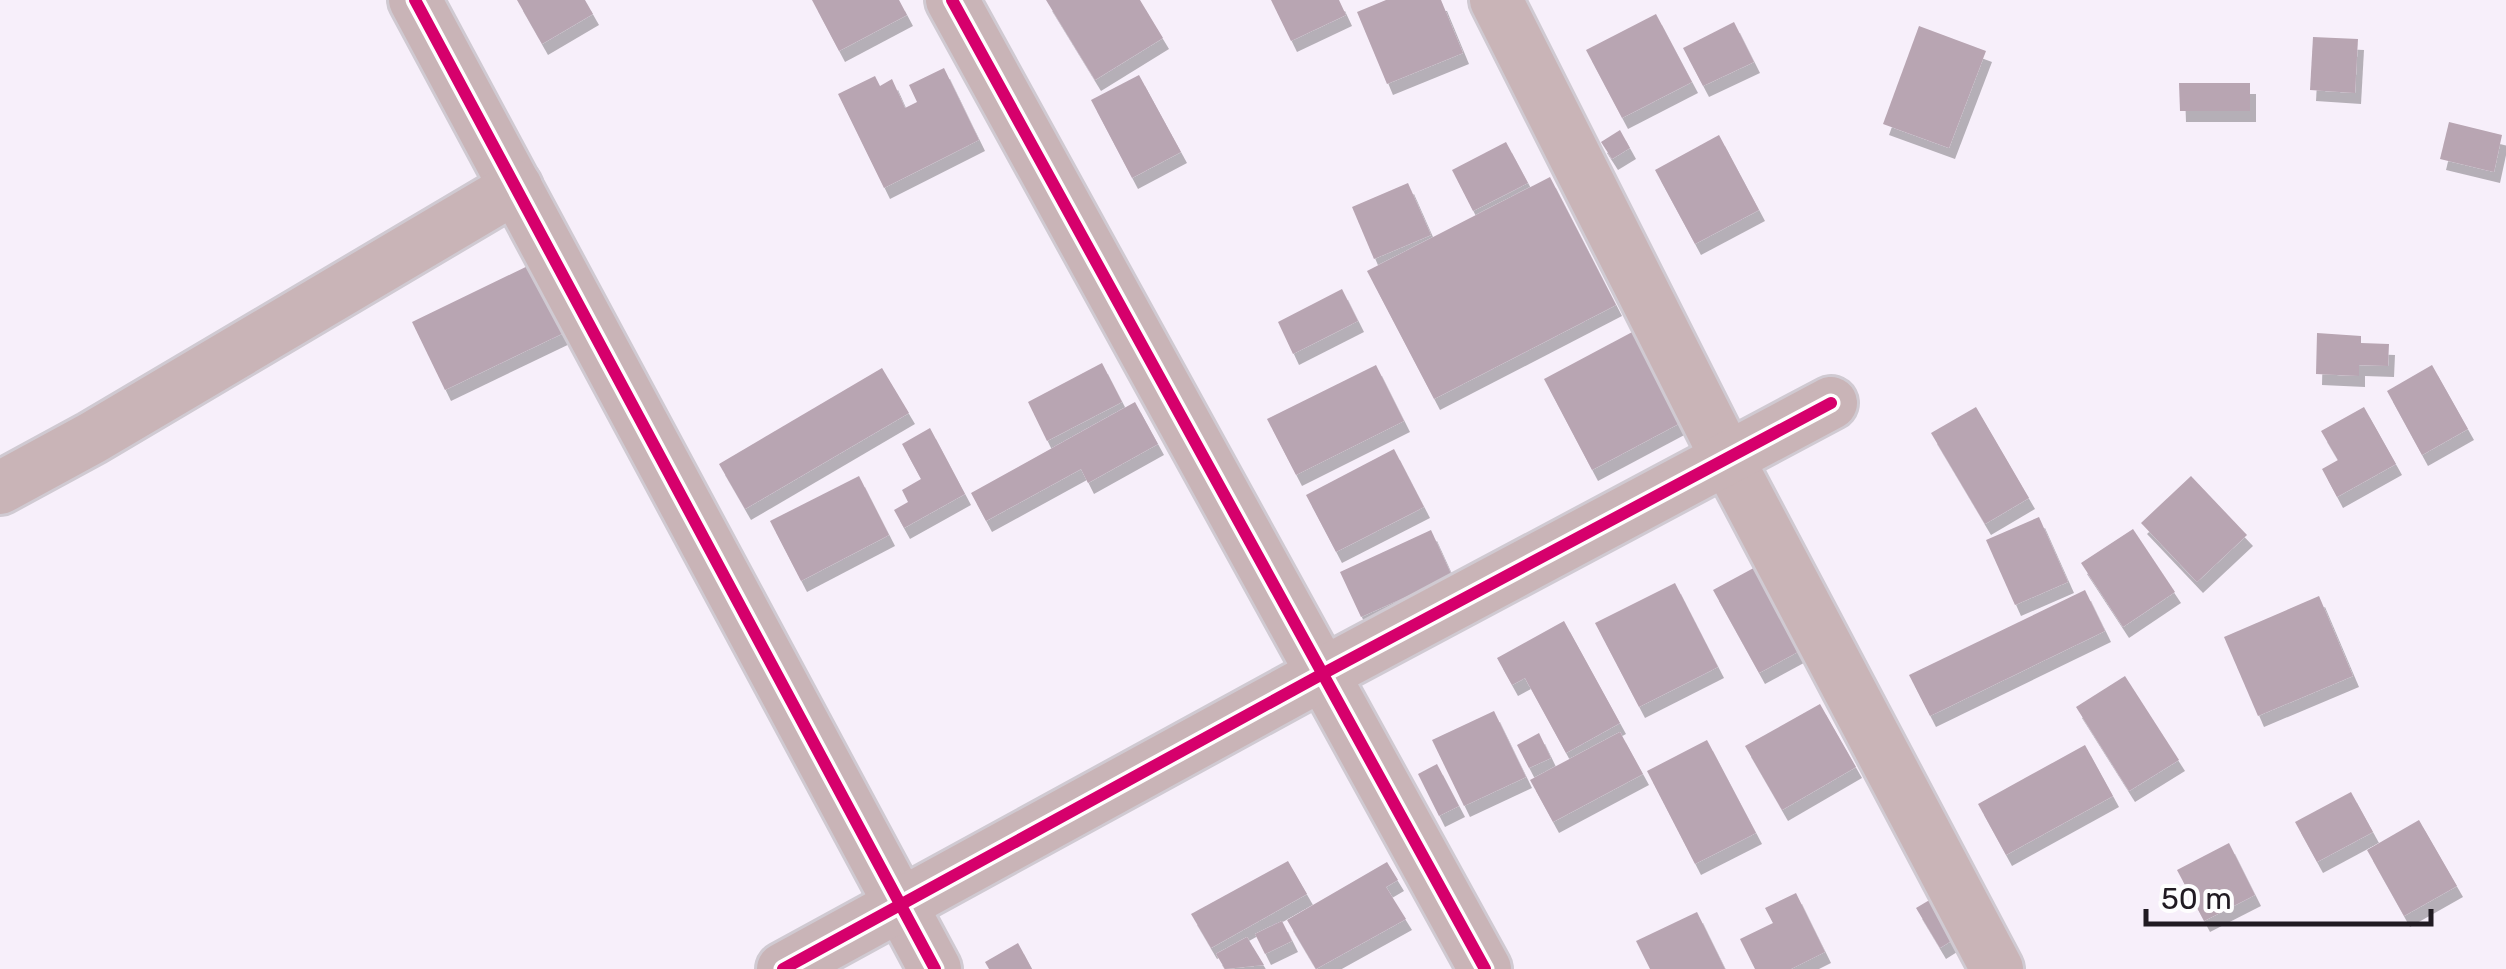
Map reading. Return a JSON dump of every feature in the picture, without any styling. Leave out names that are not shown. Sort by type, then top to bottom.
[{"type":"street","points":[[416,0],[935,969]]},
{"type":"street","points":[[952,0],[1326,672],[1486,969]]},
{"type":"street","points":[[1496,0],[1727,458],[1997,969]]},
{"type":"street","points":[[0,488],[92,438],[516,186]]},
{"type":"street","points":[[783,969],[1326,672],[1831,403]]},
{"type":"building","points":[[517,0],[585,0],[593,14],[542,44]]},
{"type":"building","points":[[812,0],[899,0],[907,15],[839,51]]},
{"type":"building","points":[[1046,0],[1140,0],[1163,38],[1095,80]]},
{"type":"building","points":[[1271,0],[1339,0],[1346,15],[1291,41]]},
{"type":"building","points":[[1386,0],[1441,0],[1463,53],[1387,84],[1357,12]]},
{"type":"building","points":[[1656,14],[1692,82],[1622,118],[1586,50]]},
{"type":"building","points":[[1734,22],[1754,62],[1703,86],[1683,48]]},
{"type":"building","points":[[1919,26],[1986,51],[1949,148],[1883,124]]},
{"type":"building","points":[[2313,37],[2358,39],[2355,93],[2310,90]]},
{"type":"building","points":[[944,68],[979,140],[884,188],[838,94],[875,76],[880,86],[892,79],[905,108],[917,102],[909,85]]},
{"type":"building","points":[[1139,75],[1181,152],[1132,178],[1091,100]]},
{"type":"building","points":[[2179,83],[2250,83],[2250,111],[2180,111]]},
{"type":"building","points":[[2449,122],[2502,135],[2494,172],[2440,159]]},
{"type":"building","points":[[1620,130],[1630,148],[1612,159],[1601,142]]},
{"type":"building","points":[[1719,135],[1759,210],[1695,244],[1655,170]]},
{"type":"building","points":[[1506,142],[1528,183],[1473,211],[1452,170]]},
{"type":"building","points":[[1550,177],[1616,305],[1434,399],[1367,271]]},
{"type":"building","points":[[1408,183],[1431,235],[1374,259],[1352,207]]},
{"type":"building","points":[[538,261],[572,329],[445,390],[412,322]]},
{"type":"building","points":[[1342,289],[1358,321],[1293,354],[1278,322]]},
{"type":"building","points":[[1636,330],[1684,421],[1592,470],[1544,379]]},
{"type":"building","points":[[2317,333],[2361,336],[2361,343],[2389,344],[2388,366],[2359,365],[2359,376],[2316,374]]},
{"type":"building","points":[[1102,363],[1122,402],[1047,441],[1028,402]]},
{"type":"building","points":[[1376,365],[1404,421],[1296,475],[1267,419]]},
{"type":"building","points":[[2432,365],[2468,429],[2422,455],[2387,391]]},
{"type":"building","points":[[882,368],[909,413],[745,509],[719,464]]},
{"type":"building","points":[[1135,402],[1158,444],[1088,483],[1081,469],[986,521],[971,493]]},
{"type":"building","points":[[1976,407],[2029,498],[1985,524],[1931,433]]},
{"type":"building","points":[[2364,407],[2396,464],[2337,497],[2322,469],[2338,460],[2321,431]]},
{"type":"building","points":[[930,428],[965,494],[904,528],[894,510],[908,502],[902,490],[921,479],[902,444]]},
{"type":"building","points":[[1394,449],[1424,507],[1336,552],[1306,495]]},
{"type":"building","points":[[859,476],[889,535],[801,581],[770,521]]},
{"type":"building","points":[[2191,476],[2247,535],[2197,582],[2141,523]]},
{"type":"building","points":[[2039,517],[2068,582],[2015,605],[1986,540]]},
{"type":"building","points":[[2133,529],[2175,592],[2123,627],[2081,563]]},
{"type":"building","points":[[1431,530],[1452,576],[1361,617],[1340,572]]},
{"type":"building","points":[[1761,564],[1807,647],[1759,673],[1713,590]]},
{"type":"building","points":[[1675,583],[1718,667],[1639,707],[1595,623]]},
{"type":"building","points":[[2085,590],[2105,631],[1930,716],[1909,675]]},
{"type":"building","points":[[2319,596],[2353,676],[2258,716],[2224,637]]},
{"type":"building","points":[[1564,621],[1620,723],[1566,753],[1525,678],[1512,685],[1497,658]]},
{"type":"building","points":[[2125,676],[2179,760],[2129,791],[2076,707]]},
{"type":"building","points":[[1820,704],[1856,767],[1782,810],[1745,746]]},
{"type":"building","points":[[1494,711],[1526,777],[1464,806],[1432,740]]},
{"type":"building","points":[[1620,732],[1643,774],[1553,822],[1530,780]]},
{"type":"building","points":[[1539,733],[1551,758],[1529,768],[1517,745]]},
{"type":"building","points":[[1707,740],[1756,833],[1695,864],[1647,771]]},
{"type":"building","points":[[2085,745],[2113,796],[2006,855],[1978,804]]},
{"type":"building","points":[[1437,764],[1459,806],[1439,816],[1418,774]]},
{"type":"building","points":[[2351,792],[2373,832],[2317,862],[2295,822]]},
{"type":"building","points":[[2419,820],[2457,886],[2404,916],[2367,850]]},
{"type":"building","points":[[2229,843],[2255,895],[2204,921],[2177,870]]},
{"type":"building","points":[[1288,861],[1307,894],[1211,948],[1191,914]]},
{"type":"building","points":[[1387,862],[1398,880],[1386,887],[1406,919],[1316,969],[1287,920]]},
{"type":"building","points":[[1943,892],[1967,931],[1940,948],[1916,908]]},
{"type":"building","points":[[1796,893],[1825,952],[1791,969],[1755,969],[1740,939],[1773,923],[1765,908]]},
{"type":"building","points":[[1697,912],[1725,969],[1650,969],[1636,941]]},
{"type":"building","points":[[1282,921],[1292,941],[1265,954],[1255,934]]},
{"type":"building","points":[[1247,937],[1264,965],[1225,969],[1216,954]]},
{"type":"building","points":[[1018,943],[1032,969],[989,969],[985,962]]},
{"type":"cycle path","points":[[415,0],[935,969]]},
{"type":"cycle path","points":[[952,0],[1485,969]]},
{"type":"cycle path","points":[[783,969],[1326,672],[1831,403]]}]
